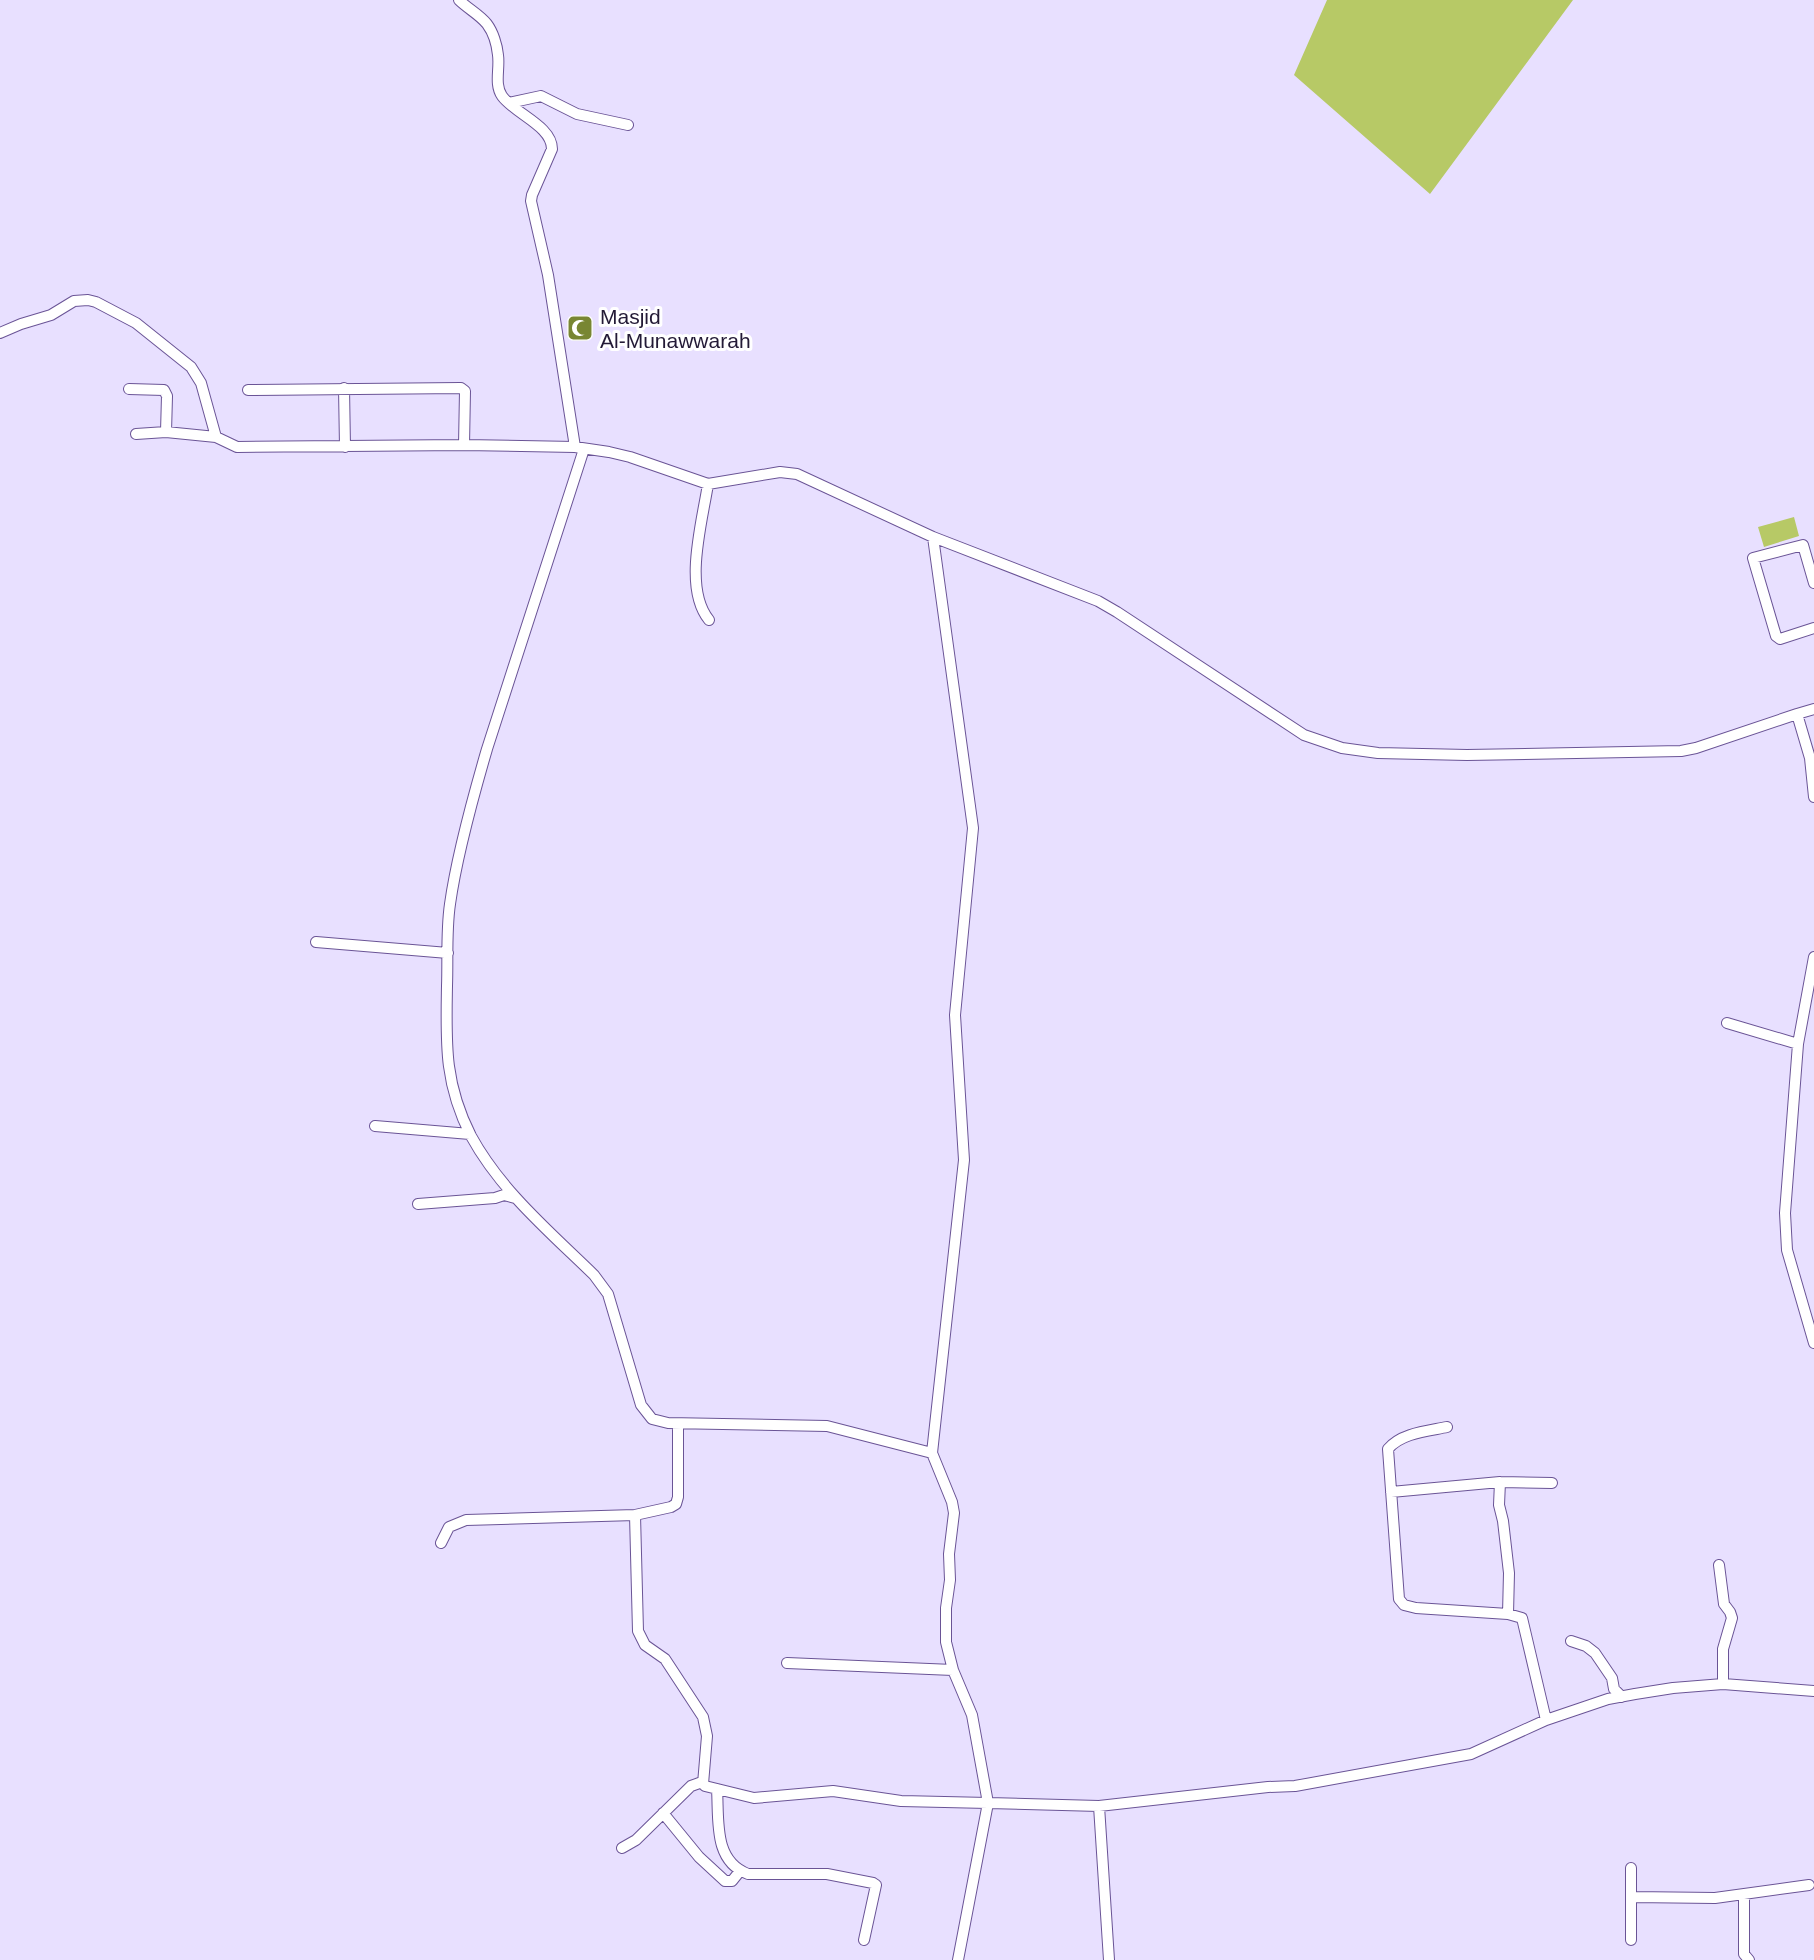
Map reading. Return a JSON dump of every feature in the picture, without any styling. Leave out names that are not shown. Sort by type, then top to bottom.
[{"type":"street","points":[[459,0],[487,24],[492,34],[498,55],[498,84],[501,94],[545,132],[552,144],[531,201],[548,275],[579,448],[477,783],[453,887],[449,914],[446,1047],[453,1090],[470,1134],[515,1198],[601,1283],[608,1294],[641,1405],[652,1419],[678,1425],[827,1426],[932,1453]]},
{"type":"street","points":[[509,103],[542,96],[577,114],[628,125]]},
{"type":"street","points":[[0,333],[51,315],[74,301],[96,302],[136,323],[191,367],[201,383],[216,436]]},
{"type":"street","points":[[344,388],[345,447]]},
{"type":"street","points":[[248,390],[463,388],[465,391],[464,446]]},
{"type":"street","points":[[129,389],[164,390],[167,396],[166,432]]},
{"type":"street","points":[[136,434],[166,432],[216,436],[237,447],[244,448],[464,446],[579,448],[630,457],[708,484],[790,472],[933,537],[1098,601],[1304,735],[1352,750],[1378,753],[1467,755],[1682,751],[1814,709]]},
{"type":"street","points":[[708,484],[694,579],[698,603],[709,620]]},
{"type":"street","points":[[933,537],[973,828],[956,1015],[964,1160],[932,1453],[954,1506],[946,1642],[953,1670],[972,1715],[988,1803],[958,1960]]},
{"type":"street","points":[[1814,584],[1803,545],[1753,558],[1776,636],[1780,639],[1814,628]]},
{"type":"street","points":[[1797,714],[1812,758],[1814,797]]},
{"type":"street","points":[[316,942],[448,953]]},
{"type":"street","points":[[1814,957],[1798,1044],[1785,1213],[1785,1231],[1791,1267],[1814,1343]]},
{"type":"street","points":[[1727,1023],[1798,1044]]},
{"type":"street","points":[[375,1126],[470,1134]]},
{"type":"street","points":[[418,1204],[495,1198],[504,1195],[515,1198]]},
{"type":"street","points":[[441,1543],[449,1527],[466,1520],[635,1515],[671,1507],[676,1504],[678,1497],[678,1425]]},
{"type":"street","points":[[1447,1427],[1402,1438],[1388,1449],[1400,1599],[1404,1605],[1416,1608],[1508,1614],[1521,1618],[1546,1720]]},
{"type":"street","points":[[1391,1492],[1500,1482],[1552,1483]]},
{"type":"street","points":[[1500,1482],[1499,1505],[1509,1573],[1508,1614]]},
{"type":"street","points":[[635,1515],[638,1631],[645,1646],[665,1659],[703,1717],[707,1736],[702,1782],[705,1786],[717,1790],[753,1798],[833,1791],[901,1801],[1099,1806],[1295,1786],[1471,1754],[1546,1720],[1608,1699],[1673,1688],[1723,1684],[1814,1691]]},
{"type":"street","points":[[1719,1565],[1724,1604],[1732,1618],[1723,1649],[1723,1684]]},
{"type":"street","points":[[1571,1641],[1586,1646],[1595,1653],[1612,1678],[1614,1689],[1622,1697]]},
{"type":"street","points":[[787,1663],[953,1670]]},
{"type":"street","points":[[622,1848],[636,1840],[691,1786],[702,1782]]},
{"type":"street","points":[[717,1790],[725,1857],[740,1871],[748,1874],[827,1874],[873,1883],[876,1888],[864,1940]]},
{"type":"street","points":[[1099,1806],[1108,1960]]},
{"type":"street","points":[[663,1813],[699,1857],[725,1881],[732,1881],[740,1871]]},
{"type":"street","points":[[1631,1868],[1631,1940]]},
{"type":"street","points":[[1632,1897],[1715,1898],[1809,1885]]},
{"type":"street","points":[[1744,1894],[1744,1954],[1749,1960]]},
{"type":"green space","points":[[1327,0],[1573,0],[1430,194],[1294,75]]},
{"type":"green space","points":[[1794,517],[1799,536],[1764,547],[1758,527]]},
{"type":"place","name":"Masjid Al-Munawwarah","points":[[580,328]]}]
